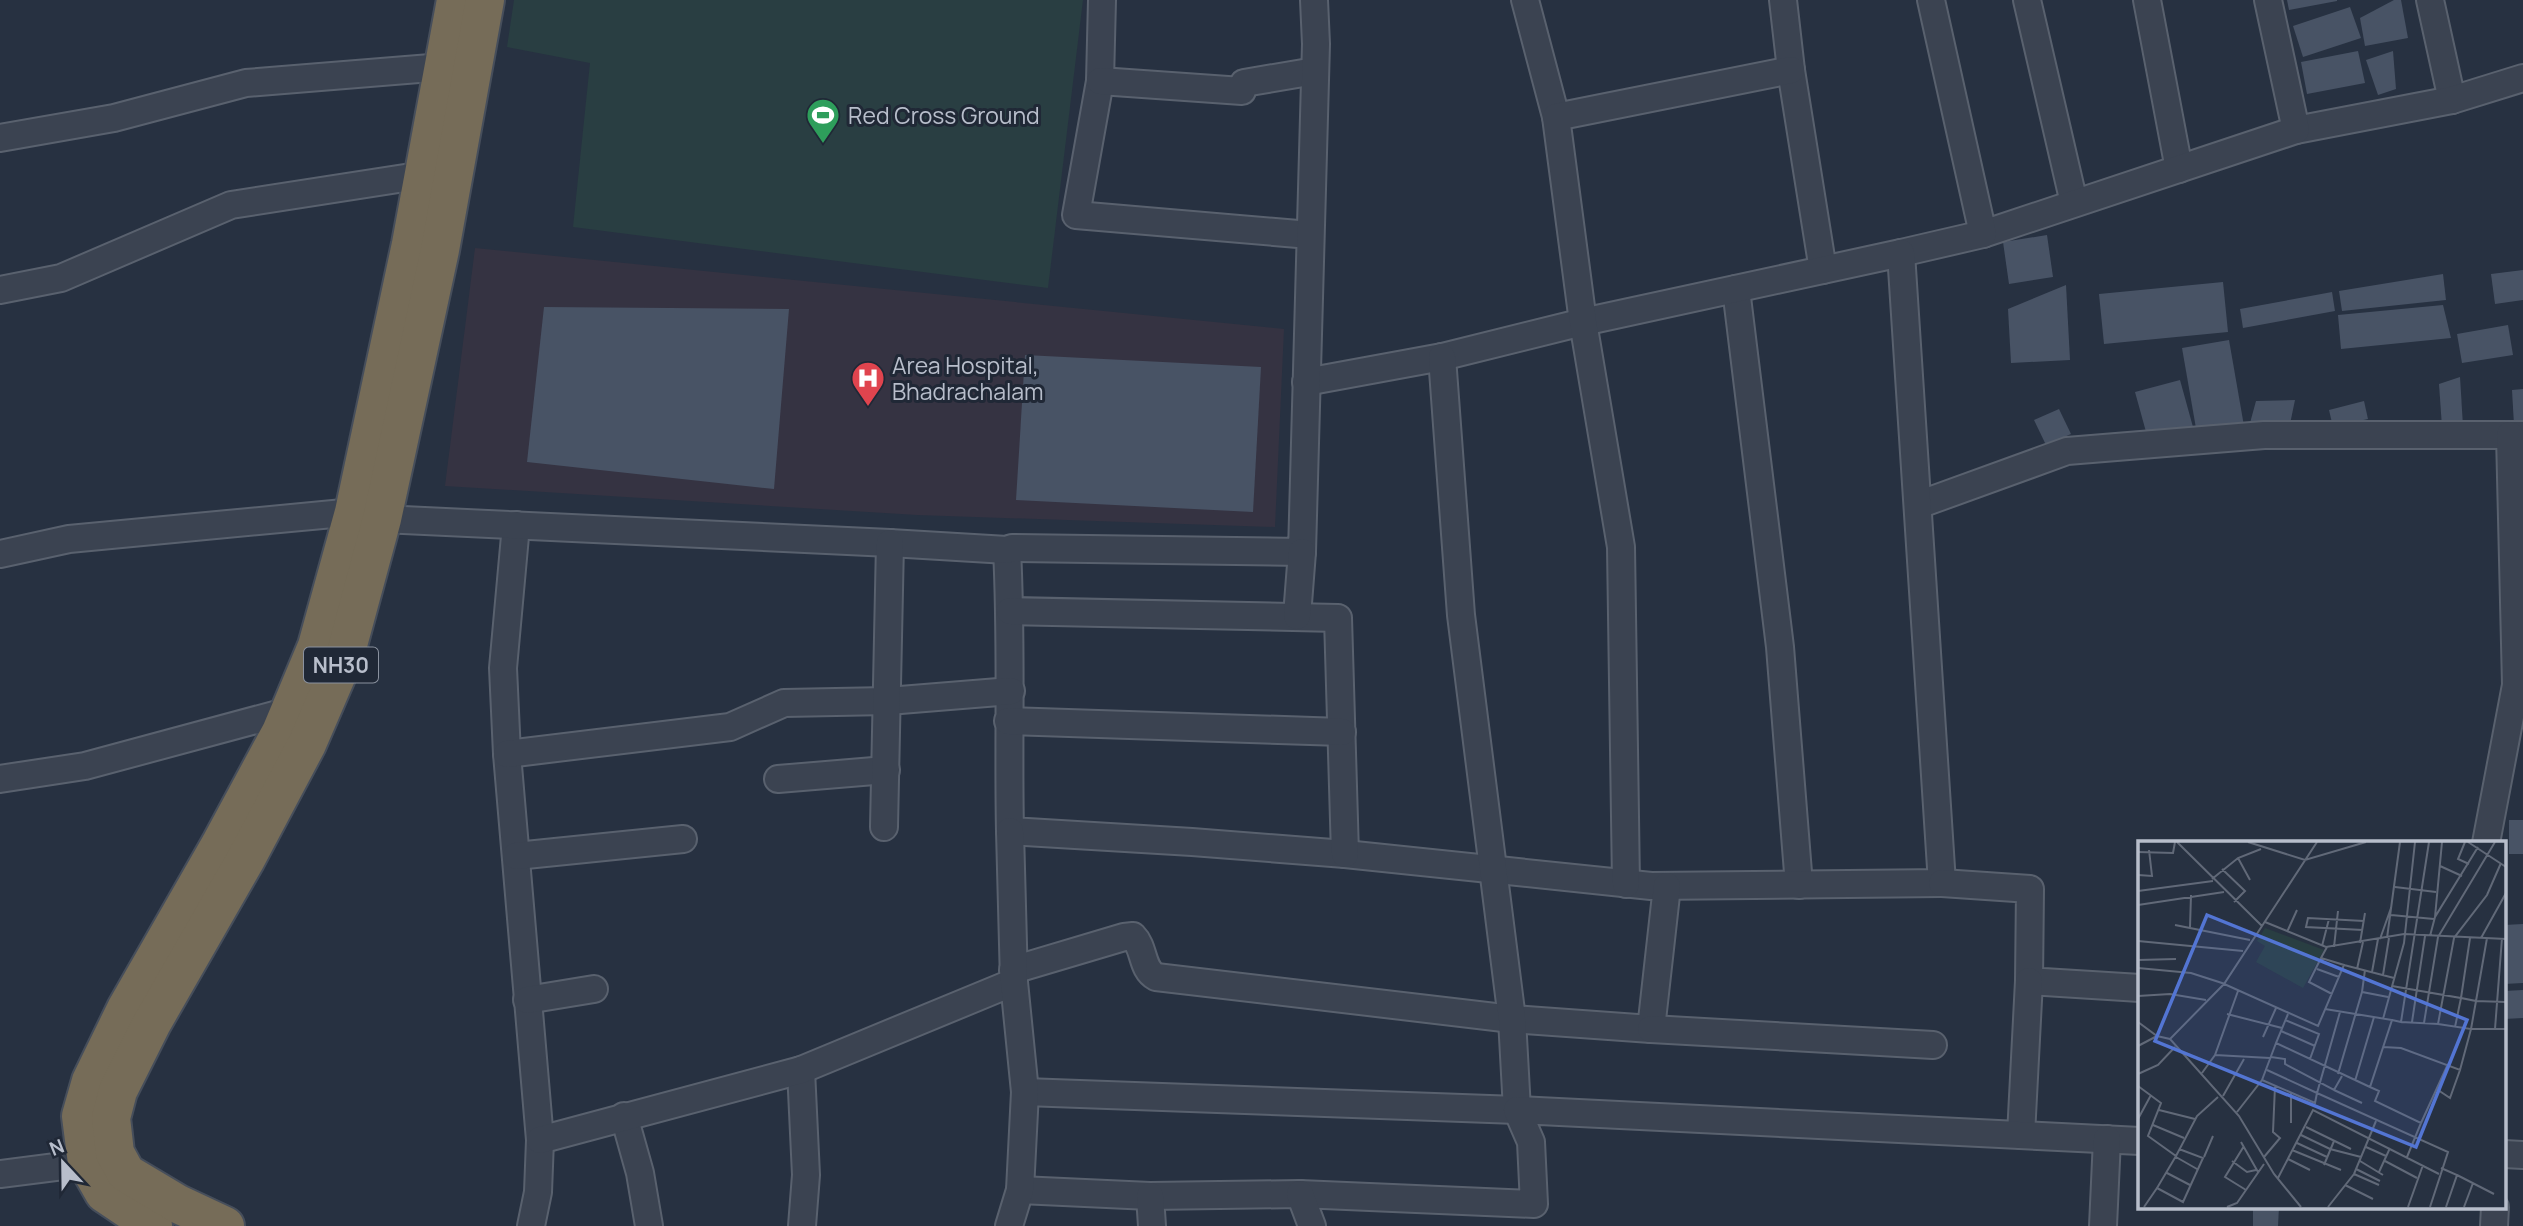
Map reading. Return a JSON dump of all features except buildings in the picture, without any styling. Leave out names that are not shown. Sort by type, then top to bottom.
[{"type":"highway","name":"NH30","points":[[98,1138],[152,1023],[246,859],[307,744],[345,656],[424,175],[456,0]]},
{"type":"highway","name":"NH30","points":[[98,1138],[91,1081],[126,1009],[281,732],[368,516],[440,250],[485,0]]},
{"type":"highway","points":[[98,1138],[166,1219],[225,1226]]},
{"type":"street","points":[[1102,0],[1100,81],[1076,215],[1310,234]]},
{"type":"street","points":[[1297,616],[1302,552],[1315,71],[1314,0]]},
{"type":"street","points":[[1525,0],[1556,117],[1583,322],[1621,547],[1626,884]]},
{"type":"street","points":[[1783,0],[1791,70],[1823,270]]},
{"type":"street","points":[[1931,0],[1983,234]]},
{"type":"street","points":[[2027,0],[2074,203]]},
{"type":"street","points":[[2147,0],[2179,169]]},
{"type":"street","points":[[2268,0],[2295,130]]},
{"type":"street","points":[[2430,0],[2452,100]]},
{"type":"street","points":[[0,138],[114,118],[246,83],[443,67]]},
{"type":"street","points":[[1556,117],[1791,70]]},
{"type":"street","points":[[1100,81],[1242,91],[1244,83],[1315,71]]},
{"type":"street","points":[[1306,382],[1442,357],[1583,322],[1983,234],[2295,130],[2452,100],[2523,78]]},
{"type":"street","points":[[0,290],[61,278],[231,205],[424,175]]},
{"type":"street","points":[[1901,253],[1942,883]]},
{"type":"street","points":[[1736,289],[1780,647],[1799,884]]},
{"type":"street","points":[[1020,1190],[1150,1196],[1300,1194],[1534,1215],[1531,1143],[1517,1110],[1511,1018],[1461,615],[1442,357]]},
{"type":"street","points":[[1918,505],[2067,451],[2264,435],[2517,435],[2520,677],[2516,685],[2486,841]]},
{"type":"street","points":[[0,554],[69,539],[368,516],[1007,551],[1012,548],[1302,552]]},
{"type":"street","points":[[516,526],[503,667],[540,1140],[538,1192],[530,1226]]},
{"type":"street","points":[[884,827],[890,543]]},
{"type":"street","points":[[1007,551],[1010,611],[1011,691],[1008,721],[1013,976],[1026,1092],[1020,1190],[1009,1226]]},
{"type":"street","points":[[1010,611],[1338,618],[1345,854]]},
{"type":"street","points":[[508,754],[730,727],[784,703],[888,701],[1011,691]]},
{"type":"street","points":[[0,779],[85,766],[289,711]]},
{"type":"street","points":[[1008,721],[1342,732]]},
{"type":"street","points":[[778,779],[886,770]]},
{"type":"street","points":[[1010,831],[1345,854],[1626,884],[1667,886],[1942,883],[2030,889],[2029,981],[2021,1135]]},
{"type":"street","points":[[516,856],[683,839]]},
{"type":"street","points":[[1651,1029],[1667,886]]},
{"type":"street","points":[[540,1140],[801,1070],[1013,976],[1133,936],[1140,942],[1148,971],[1156,977],[1511,1018],[1933,1045]]},
{"type":"street","points":[[2029,981],[2138,988]]},
{"type":"street","points":[[527,1000],[594,989]]},
{"type":"street","points":[[801,1070],[806,1175],[802,1226]]},
{"type":"street","points":[[1026,1092],[1517,1110],[2138,1141]]},
{"type":"street","points":[[624,1116],[640,1173],[649,1226]]},
{"type":"street","points":[[0,1174],[98,1138]]},
{"type":"street","points":[[2103,1226],[2107,1139]]},
{"type":"street","points":[[1300,1194],[1312,1226]]},
{"type":"street","points":[[1150,1196],[1152,1226]]},
{"type":"street","points":[[2494,1226],[2496,1208]]},
{"type":"shaded area","name":"Area Hospital, Bhadrachalam","points":[[475,248],[1284,329],[1275,527],[917,515],[445,486]]},
{"type":"green space","name":"Red Cross Ground","points":[[514,0],[1083,0],[1048,288],[573,227],[590,63],[507,47]]},
{"type":"place","name":"Red Cross Ground","points":[[823,145]]},
{"type":"place","name":"Area Hospital, Bhadrachalam","points":[[868,408]]}]
